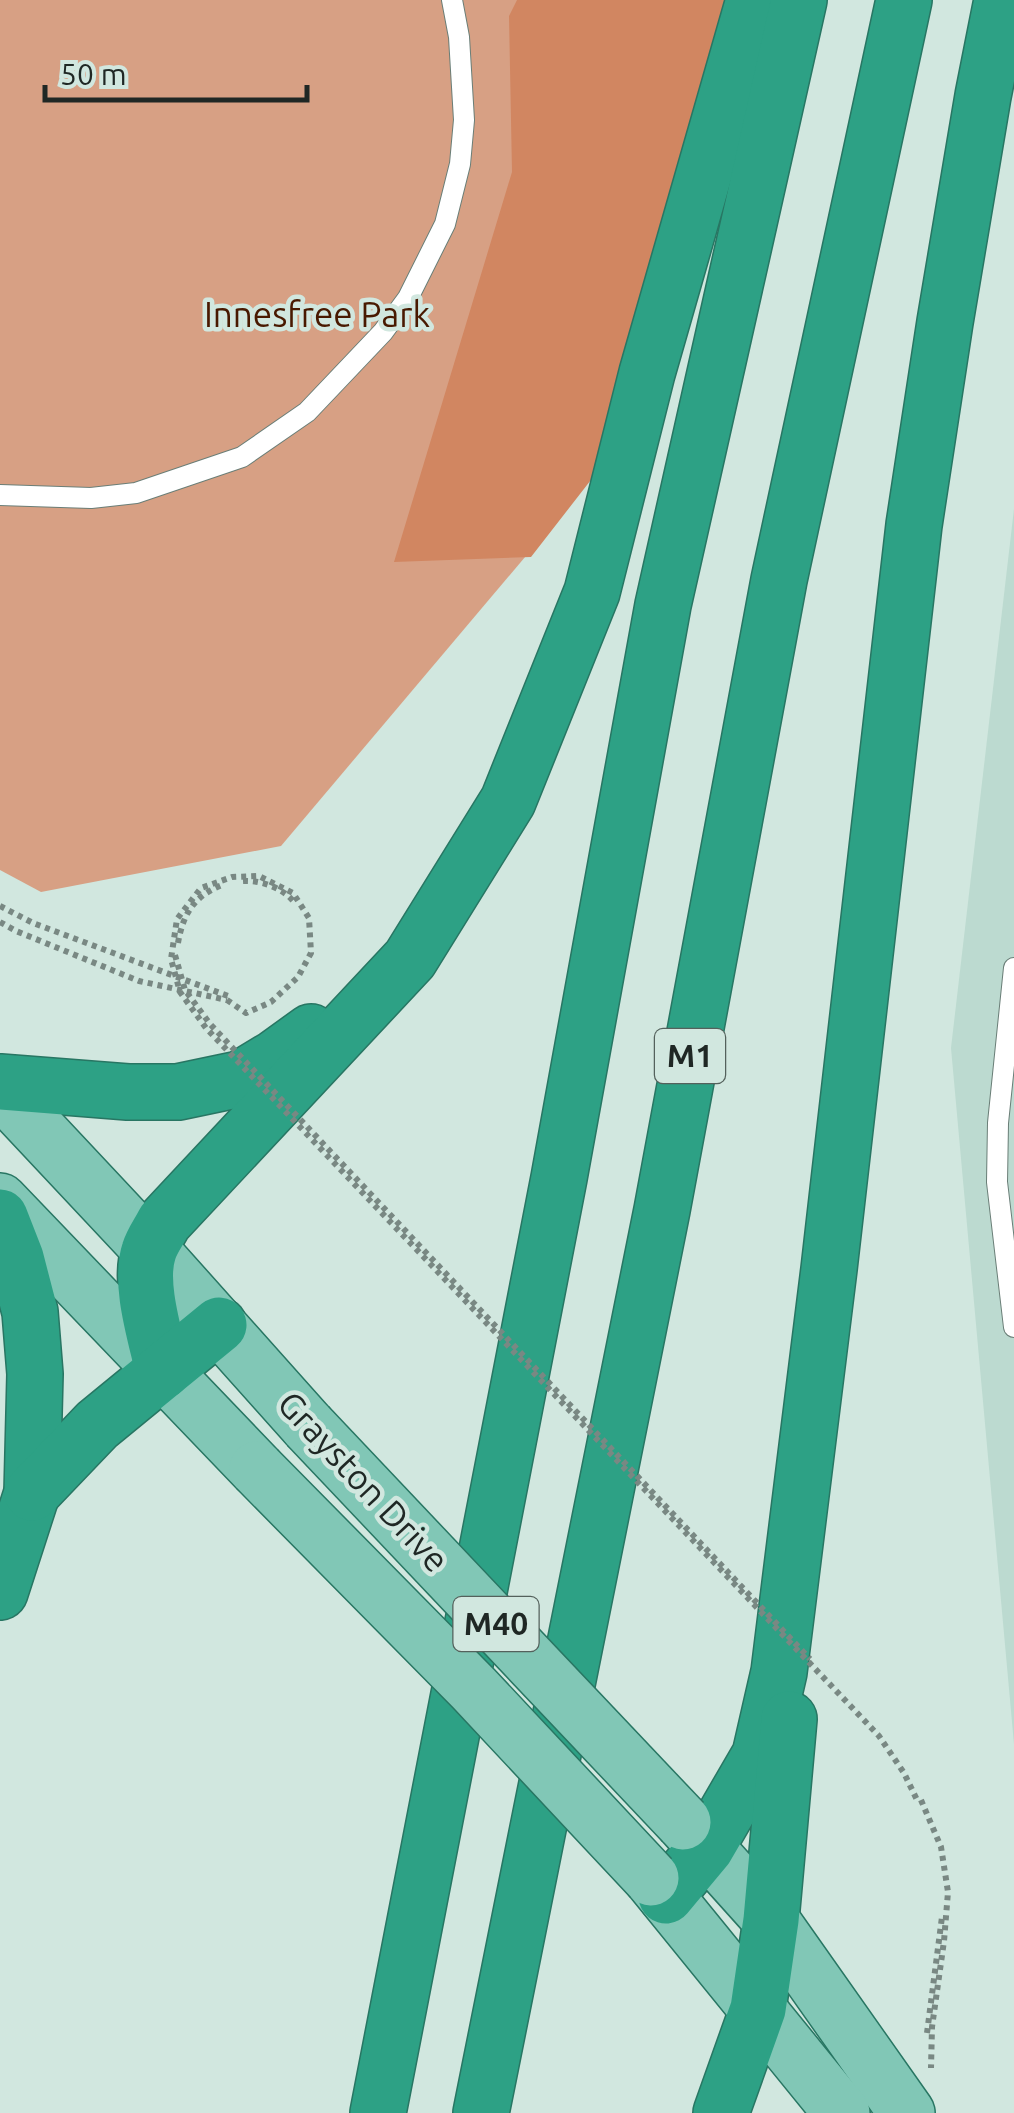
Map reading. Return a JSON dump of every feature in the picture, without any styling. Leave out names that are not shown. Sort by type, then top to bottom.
[{"type":"highway","points":[[163,1371],[147,1292],[146,1264],[149,1248],[164,1222],[410,959],[508,800],[592,592],[647,373],[754,0]]},
{"type":"highway","points":[[378,2113],[559,1178],[664,605],[799,0]]},
{"type":"highway","name":"M1","points":[[481,2113],[662,1210],[778,580],[904,0]]},
{"type":"highway","points":[[658,1887],[694,1835],[760,1755],[775,1689],[829,1269],[914,525],[948,304],[1002,0]]},
{"type":"highway","points":[[0,1085],[178,1092],[240,1079],[304,1039],[361,985],[508,800]]},
{"type":"highway","points":[[0,1217],[20,1271],[34,1332],[35,1374],[32,1493],[0,1592]]},
{"type":"highway","points":[[721,2113],[758,2009],[771,1920],[829,1269]]},
{"type":"highway","points":[[32,1493],[97,1425],[219,1325]]},
{"type":"main road","name":"Grayston Drive","points":[[0,1085],[308,1426],[694,1835],[921,2085]]},
{"type":"main road","name":"Grayston Drive","points":[[0,1201],[474,1690],[658,1887],[842,2113]]},
{"type":"lane","points":[[0,495],[90,498],[136,494],[242,458],[307,412],[382,332],[408,298],[445,224],[460,164],[464,120],[459,37],[452,0]]},
{"type":"lane","points":[[1014,968],[998,1123],[997,1182],[1014,1327]]},
{"type":"path","points":[[0,906],[32,923],[228,998],[246,1008],[268,999],[295,974],[308,953],[306,920],[290,897],[258,880],[232,881],[204,892],[182,920],[175,958],[185,990],[224,1038],[881,1734],[907,1771],[941,1847],[948,1892],[921,2085]]},
{"type":"path","points":[[0,922],[139,981],[228,998]]},
{"type":"shaded area","points":[[517,0],[728,0],[601,467],[531,557],[394,562],[512,172],[509,16]]},
{"type":"shaded area","points":[[1014,509],[1014,1744],[951,1048]]},
{"type":"green space","name":"Innesfree Park","points":[[0,0],[728,0],[601,467],[281,846],[41,892],[0,870]]}]
